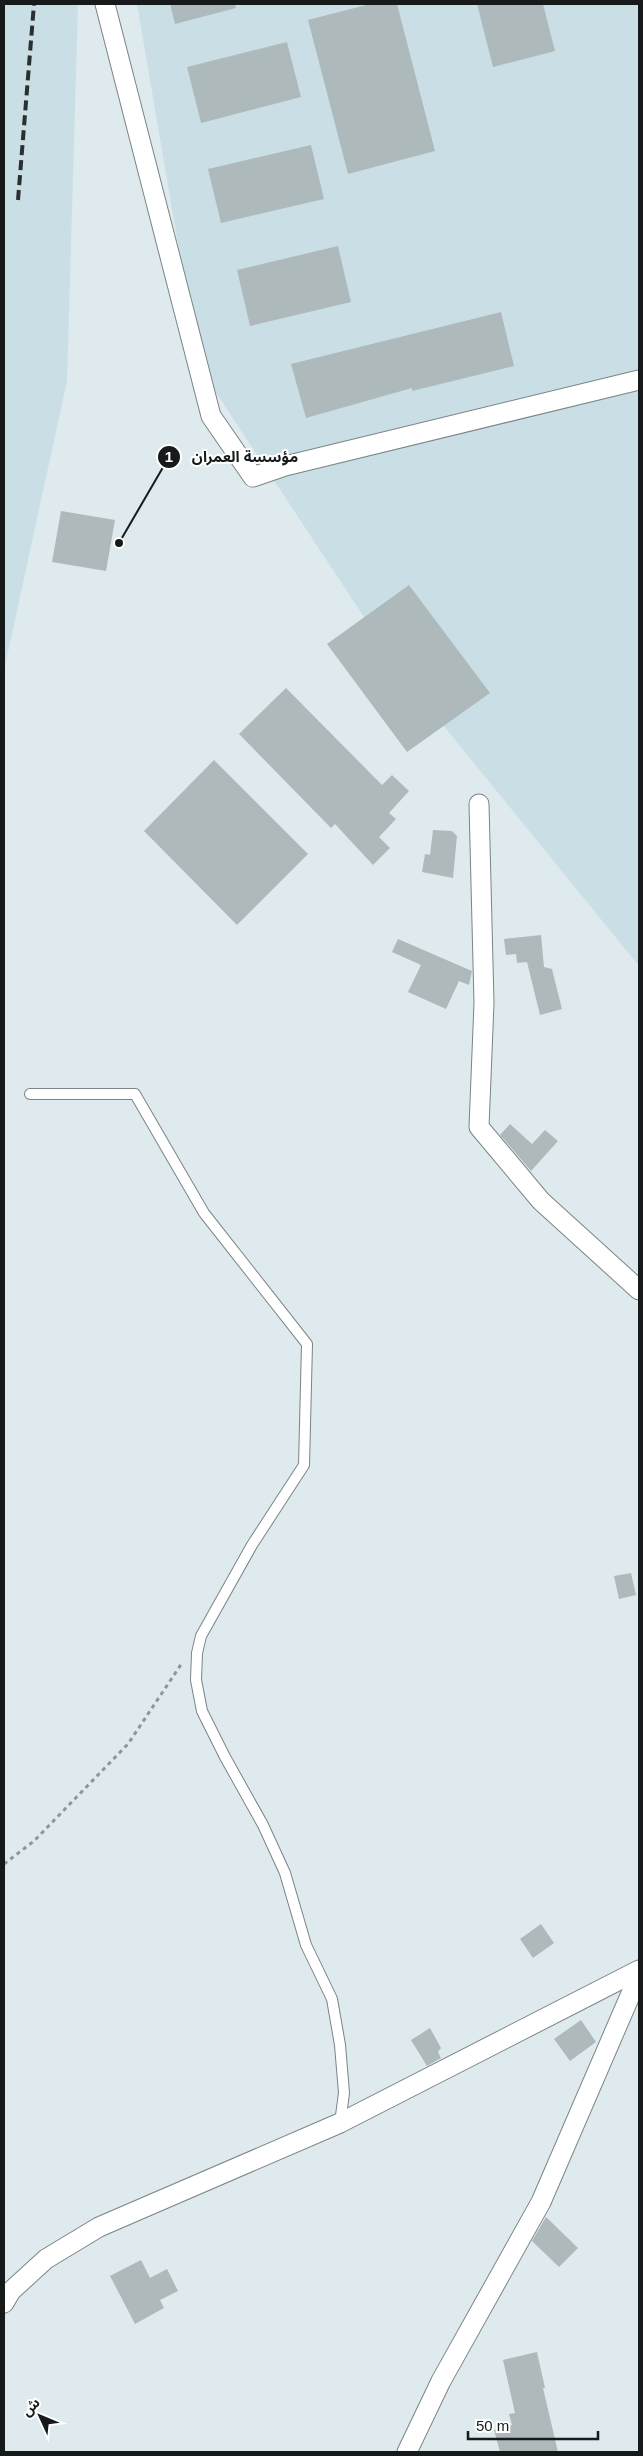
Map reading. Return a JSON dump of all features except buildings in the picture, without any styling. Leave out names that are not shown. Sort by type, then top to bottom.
[{"type":"street","points":[[105,4],[211,416],[253,477],[285,466],[639,380]]},
{"type":"street","points":[[478,804],[484,1003],[479,1127],[541,1201],[639,1290]]},
{"type":"street","points":[[4,2303],[11,2291],[46,2259],[99,2227],[340,2123],[639,1970]]},
{"type":"street","points":[[407,2452],[441,2381],[541,2202],[639,1974]]},
{"type":"lane","points":[[30,1094],[135,1094],[204,1213],[307,1344],[304,1466],[252,1545],[201,1636],[197,1653],[196,1680],[202,1711],[225,1758],[264,1825],[285,1873],[306,1945],[332,1999],[340,2045],[344,2093],[340,2123]]},
{"type":"path","points":[[4,1864],[34,1841],[128,1744],[185,1659]]},
{"type":"shaded area","points":[[4,4],[78,4],[67,381],[4,670]]},
{"type":"shaded area","points":[[137,4],[639,4],[639,966],[403,676],[199,367]]},
{"type":"railway","points":[[18,200],[34,4]]},
{"type":"place","name":"مؤسسة العمران","points":[[119,543]]}]
